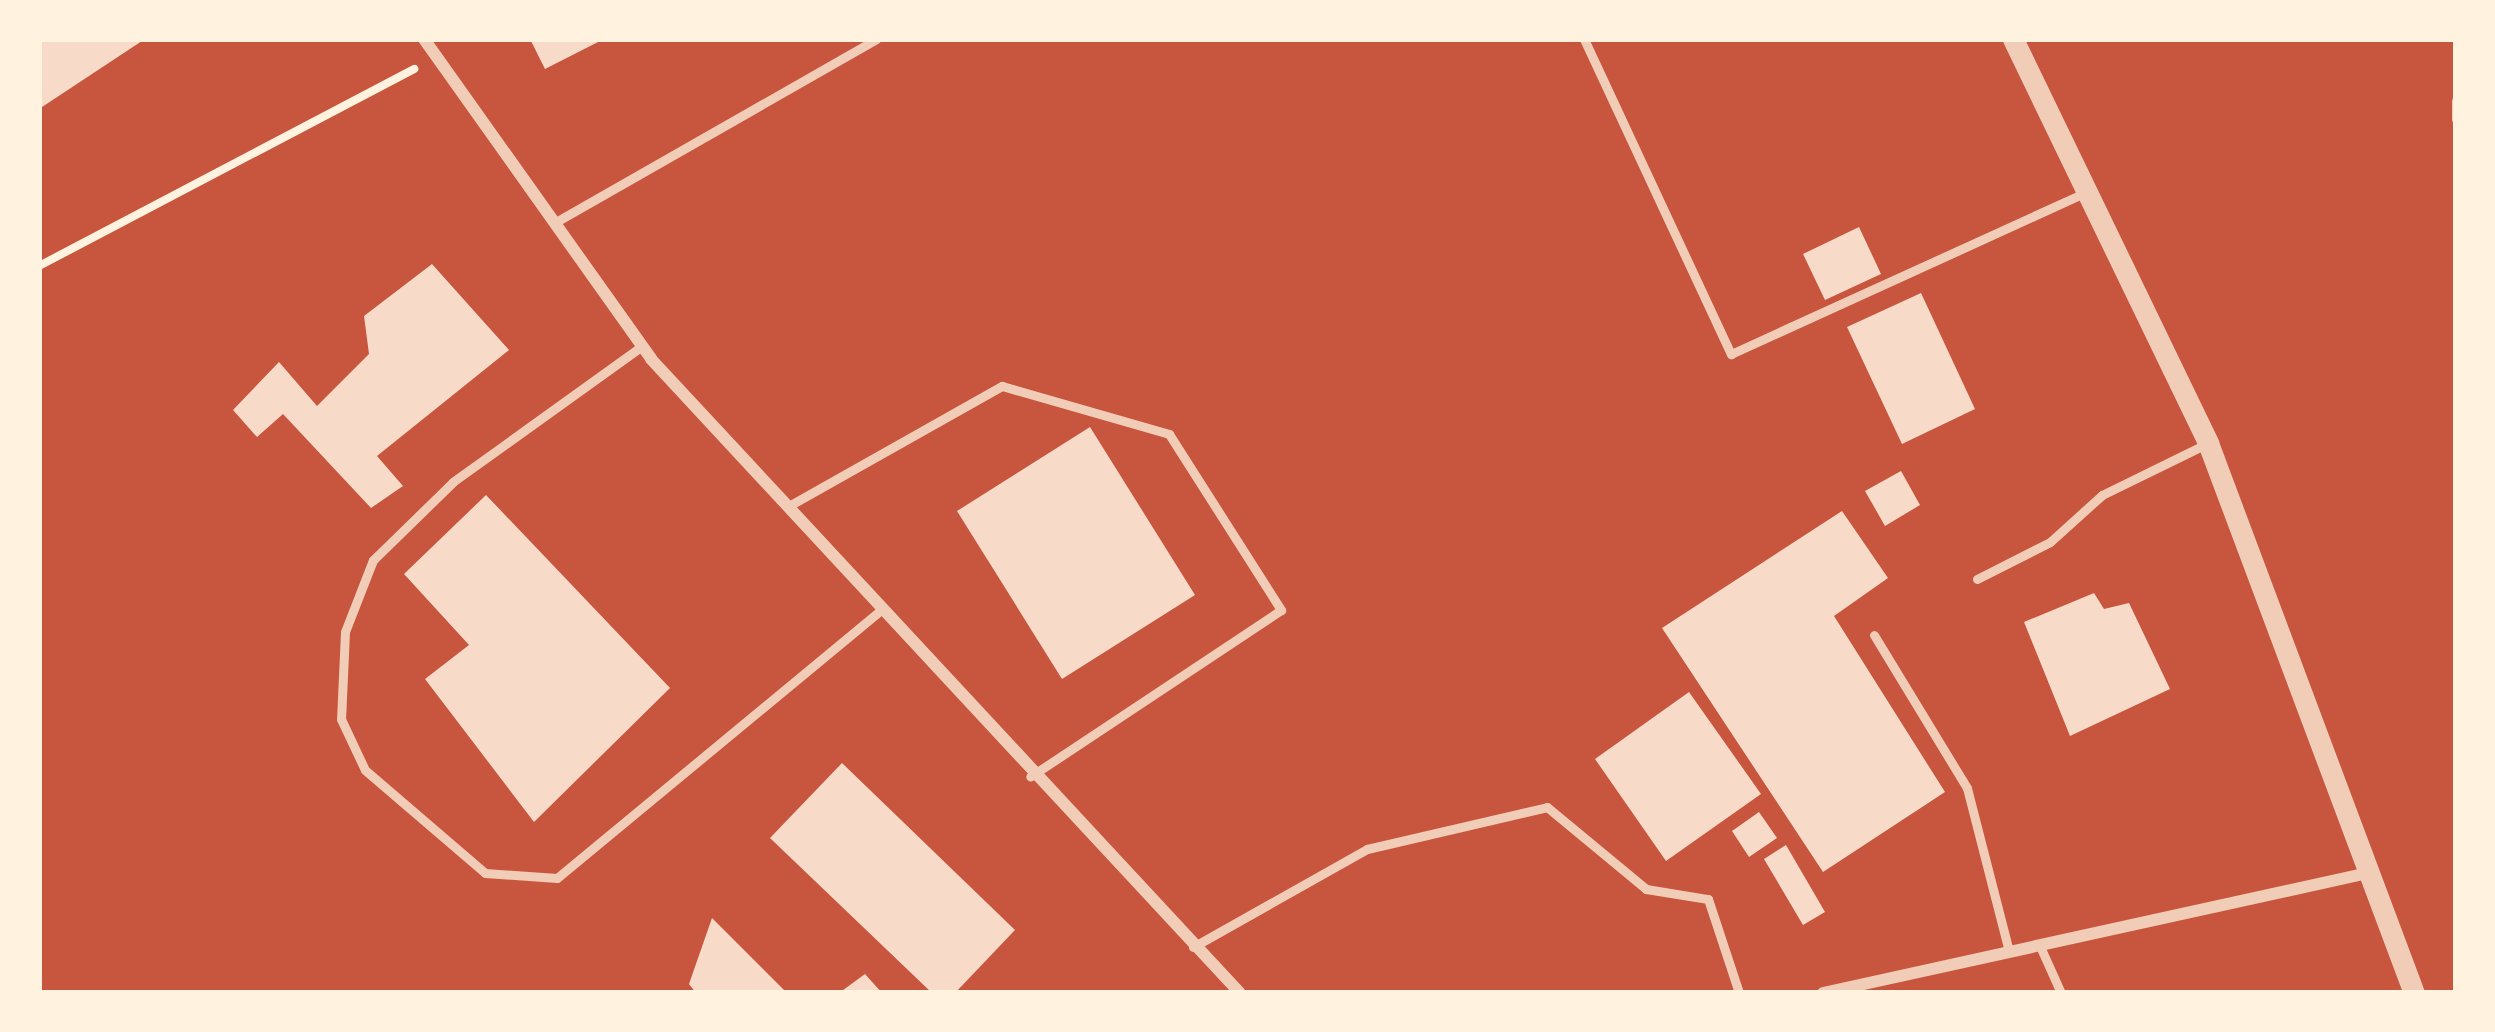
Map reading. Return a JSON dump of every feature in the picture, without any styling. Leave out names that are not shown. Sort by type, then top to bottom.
[{"type":"street","points":[[424,39],[642,346],[1030,777],[1240,993]]},
{"type":"street","points":[[2019,41],[2208,443],[2414,993]]},
{"type":"street","points":[[1822,993],[2368,872]]},
{"type":"lane","points":[[554,223],[876,39]]},
{"type":"lane","points":[[1584,39],[1731,355],[2086,191]]},
{"type":"lane","points":[[2456,100],[2456,119]]},
{"type":"lane","points":[[642,346],[453,482],[373,560],[345,632],[341,719],[365,770],[485,873],[512,883],[557,878],[882,609]]},
{"type":"lane","points":[[788,507],[1002,386],[1169,434],[1281,610],[1030,777]]},
{"type":"lane","points":[[1977,579],[2050,542],[2102,495],[2208,443]]},
{"type":"lane","points":[[1874,635],[1967,788],[2009,951]]},
{"type":"lane","points":[[1193,946],[1367,849],[1547,807],[1646,889],[1708,899],[1738,993]]},
{"type":"lane","points":[[2038,944],[2061,993]]},
{"type":"path","points":[[39,266],[290,143],[436,56]]},
{"type":"building","points":[[39,39],[145,39],[39,109]]},
{"type":"building","points":[[530,39],[604,39],[545,69]]},
{"type":"building","points":[[1859,227],[1881,274],[1825,300],[1803,254]]},
{"type":"building","points":[[432,264],[509,350],[377,456],[403,486],[371,508],[283,414],[257,437],[233,410],[279,362],[317,406],[369,354],[364,316]]},
{"type":"building","points":[[1921,293],[1975,409],[1902,444],[1847,327]]},
{"type":"building","points":[[1090,427],[1195,595],[1062,679],[957,511]]},
{"type":"building","points":[[1901,471],[1920,505],[1885,526],[1865,491]]},
{"type":"building","points":[[486,495],[670,688],[534,822],[425,679],[469,645],[404,574]]},
{"type":"building","points":[[1842,511],[1888,578],[1834,616],[1945,792],[1823,872],[1662,628]]},
{"type":"building","points":[[2094,593],[2104,609],[2129,603],[2170,689],[2070,736],[2024,622]]},
{"type":"building","points":[[1689,692],[1761,794],[1666,861],[1595,759]]},
{"type":"building","points":[[842,763],[1015,930],[955,993],[932,993],[770,838]]},
{"type":"building","points":[[1759,812],[1777,838],[1749,857],[1732,831]]},
{"type":"building","points":[[1786,845],[1825,912],[1803,925],[1764,859]]},
{"type":"building","points":[[712,918],[787,993],[696,993],[689,984]]},
{"type":"building","points":[[865,974],[882,993],[839,993]]}]
